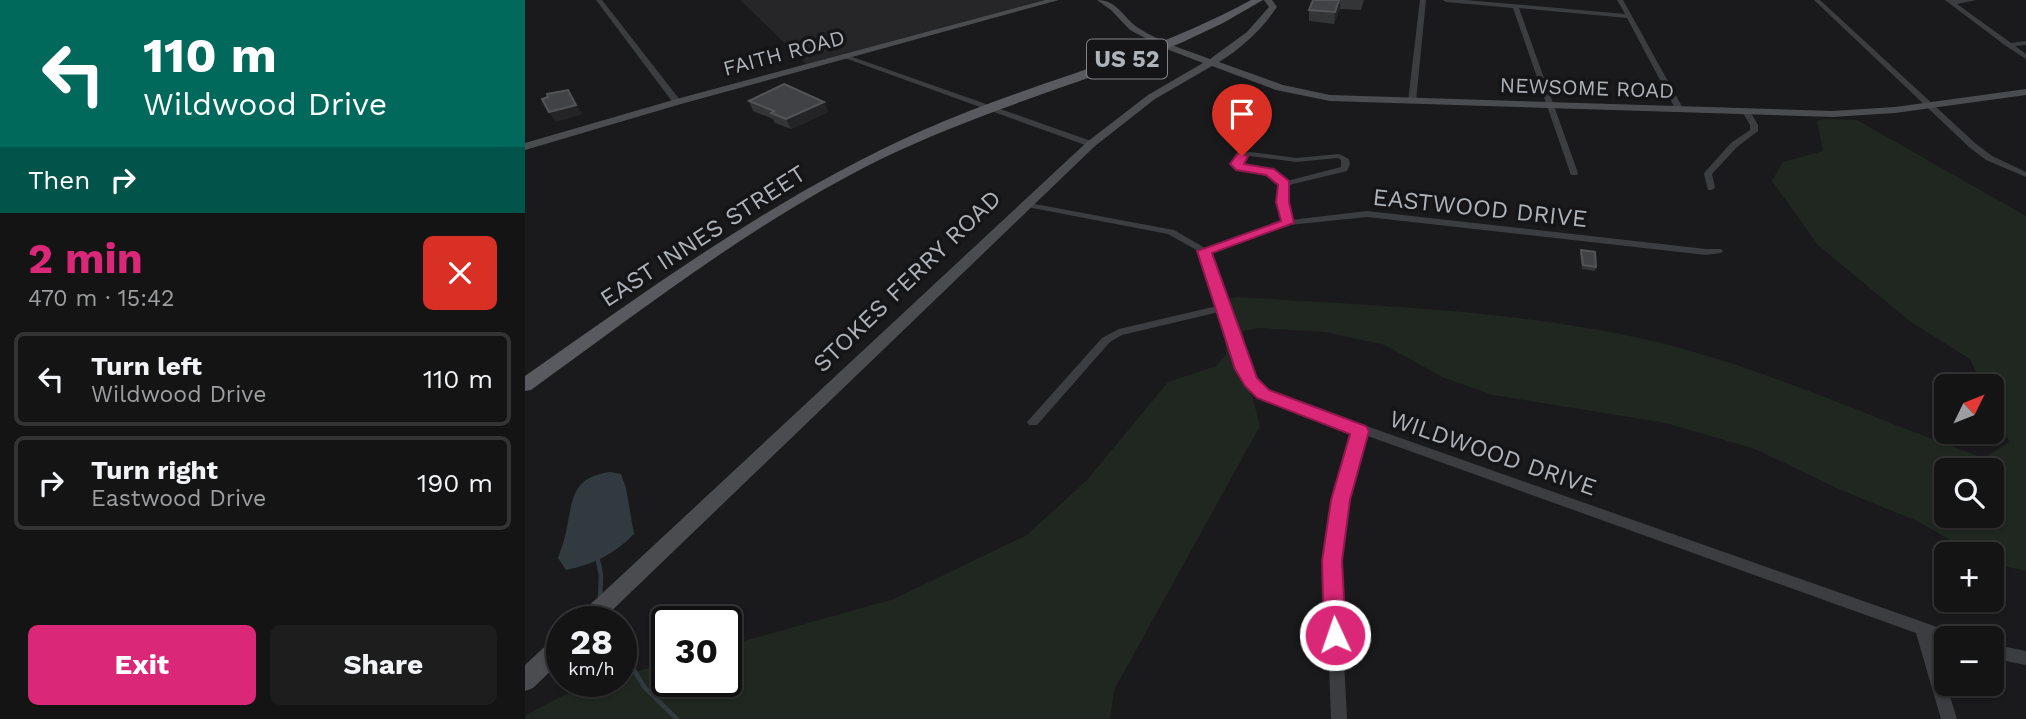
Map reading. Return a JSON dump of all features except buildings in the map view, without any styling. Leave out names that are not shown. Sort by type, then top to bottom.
[{"type":"main road","name":"EAST INNES STREET","points":[[525,385],[761,221],[873,159],[929,133],[1159,43],[1258,0]]},
{"type":"main road","points":[[1244,4],[1270,5]]},
{"type":"street","points":[[599,0],[677,102]]},
{"type":"street","name":"FAITH ROAD","points":[[526,146],[677,102],[1055,0]]},
{"type":"street","name":"NEWSOME ROAD","points":[[1101,0],[1114,8],[1130,26],[1159,43],[1300,94],[1412,101],[1747,113],[1848,113],[1930,106],[2026,92]]},
{"type":"street","points":[[1412,101],[1423,0]]},
{"type":"street","points":[[1446,0],[1628,16]]},
{"type":"street","points":[[1621,0],[1680,110]]},
{"type":"street","points":[[1817,0],[1989,158],[2026,175]]},
{"type":"street","points":[[1950,2],[1973,0]]},
{"type":"street","points":[[1950,2],[2026,57]]},
{"type":"street","name":"STOKES FERRY ROAD","points":[[603,606],[1091,144],[1154,95],[1211,63],[1254,34],[1270,5]]},
{"type":"street","points":[[1515,6],[1574,173]]},
{"type":"street","points":[[2008,45],[2026,43]]},
{"type":"street","points":[[844,56],[1091,144]]},
{"type":"street","points":[[1711,188],[1708,174],[1734,145],[1754,131],[1754,125],[1747,113]]},
{"type":"street","points":[[1250,154],[1296,160],[1330,155],[1345,159],[1344,169],[1285,184],[1269,172],[1240,167],[1236,164],[1237,159],[1250,154]]},
{"type":"street","points":[[1285,184],[1282,202],[1288,223]]},
{"type":"street","points":[[1027,204],[1171,232],[1204,251]]},
{"type":"street","name":"EASTWOOD DRIVE","points":[[1204,251],[1288,223],[1367,214],[1715,251]]},
{"type":"street","name":"WILDWOOD DRIVE","points":[[1204,251],[1243,369],[1263,394],[1360,431],[1934,632]]},
{"type":"street","points":[[1033,422],[1106,340],[1119,332],[1222,308]]},
{"type":"street","points":[[1339,719],[1332,561],[1340,500],[1360,431]]},
{"type":"street","points":[[1922,628],[1949,719]]},
{"type":"street","points":[[2004,654],[2026,658]]},
{"type":"street","points":[[525,680],[546,660]]},
{"type":"shaded area","points":[[740,0],[1044,0],[806,64]]},
{"type":"shaded area","points":[[1857,120],[2026,216],[2026,571],[2004,566],[2004,542],[1954,542],[1917,521],[1841,490],[1755,449],[1666,423],[1493,395],[1442,377],[1385,345],[1325,332],[1259,328],[1243,331],[1245,343],[1232,357],[1253,399],[1260,426],[1114,690],[1110,719],[525,719],[525,716],[561,697],[637,697],[637,671],[651,668],[651,697],[742,697],[742,642],[894,599],[1027,535],[1087,480],[1168,382],[1216,366],[1226,355],[1225,333],[1219,319],[1234,316],[1226,299],[1238,297],[1461,312],[1571,325],[1626,335],[1719,359],[1757,372],[1934,439],[1934,444],[1946,444],[1984,458],[2009,442],[2004,431],[2004,374],[1977,374],[1970,359],[1911,322],[1818,245],[1772,181],[1783,162],[1823,151],[1817,121]]},
{"type":"shaded area","points":[[610,472],[621,474],[634,534],[603,558],[566,570],[558,558],[576,492],[588,479]]},
{"type":"waterway","points":[[597,556],[601,575],[600,600]]},
{"type":"waterway","points":[[637,675],[645,688],[677,719]]},
{"type":"route","points":[[1242,156],[1237,159],[1236,164],[1240,167],[1269,172],[1285,184],[1282,202],[1288,223],[1204,251],[1243,369],[1263,394],[1360,431],[1340,500],[1332,561],[1335,635]]}]
